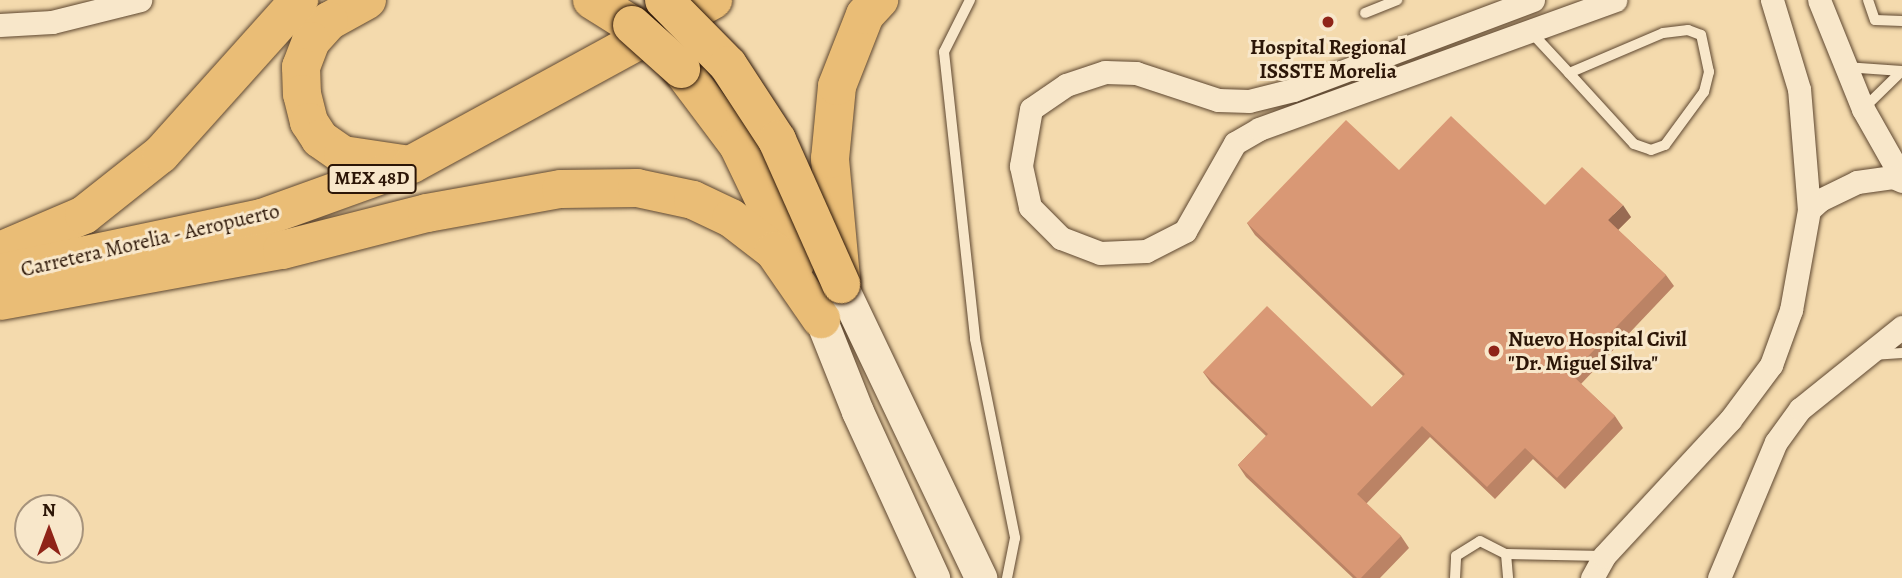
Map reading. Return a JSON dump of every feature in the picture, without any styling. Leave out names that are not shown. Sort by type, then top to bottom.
[{"type":"highway","points":[[0,251],[84,215],[161,154],[252,47],[299,0]]},
{"type":"highway","points":[[367,0],[329,21],[311,41],[301,67],[309,122],[320,139],[343,155],[367,162],[412,164]]},
{"type":"highway","points":[[592,0],[632,25],[681,69],[738,145],[821,319]]},
{"type":"highway","points":[[664,0],[728,65],[777,140],[841,284]]},
{"type":"highway","name":"Carretera Morelia - Aeropuerto","points":[[0,273],[262,218],[412,164],[713,0]]},
{"type":"highway","points":[[841,284],[830,159],[837,86],[865,15],[879,0]]},
{"type":"highway","points":[[0,301],[282,250],[427,213],[561,188],[638,188],[693,200],[731,218],[774,251],[821,319]]},
{"type":"street","points":[[0,25],[52,22],[140,0]]},
{"type":"street","points":[[1533,0],[1293,90],[1249,101],[1207,97],[1136,73],[1105,72],[1066,85],[1031,109],[1021,166],[1030,207],[1062,238],[1100,253],[1146,251],[1185,231],[1235,143],[1251,134],[1287,117],[1615,0]]},
{"type":"street","points":[[1592,578],[1604,556],[1730,420],[1771,365],[1791,310],[1809,210],[1799,89],[1772,0]]},
{"type":"street","points":[[1819,0],[1843,66],[1863,109],[1902,179]]},
{"type":"street","points":[[1809,210],[1820,200],[1857,182],[1893,177],[1902,179]]},
{"type":"street","points":[[841,284],[981,578]]},
{"type":"street","points":[[821,319],[858,412],[934,578]]},
{"type":"street","points":[[1719,578],[1776,442],[1800,409],[1902,327]]},
{"type":"lane","points":[[970,0],[944,52],[975,339],[1015,538],[1007,578]]},
{"type":"lane","points":[[1365,13],[1397,0]]},
{"type":"lane","points":[[1868,0],[1875,20],[1902,21]]},
{"type":"lane","points":[[1529,31],[1634,144],[1651,150],[1665,145],[1704,92],[1709,72],[1701,35],[1688,30],[1663,33],[1569,73]]},
{"type":"lane","points":[[1843,66],[1902,71]]},
{"type":"lane","points":[[1863,109],[1902,71]]},
{"type":"lane","points":[[1866,356],[1902,353]]},
{"type":"lane","points":[[1455,578],[1456,556],[1471,543],[1490,542],[1506,554],[1604,556]]},
{"type":"lane","points":[[1506,554],[1508,578]]},
{"type":"building","name":"Nuevo Hospital Civil \"Dr. Miguel Silva\"","points":[[1451,116],[1545,205],[1582,167],[1623,205],[1608,220],[1666,275],[1571,374],[1615,416],[1557,478],[1525,448],[1487,487],[1422,426],[1357,494],[1401,536],[1361,578],[1357,578],[1238,465],[1268,434],[1203,372],[1267,306],[1372,407],[1405,374],[1247,223],[1346,120],[1399,170]]},
{"type":"place","name":"Hospital Regional ISSSTE Morelia","points":[[1328,22]]},
{"type":"place","name":"Nuevo Hospital Civil \"Dr. Miguel Silva\"","points":[[1494,351]]}]
